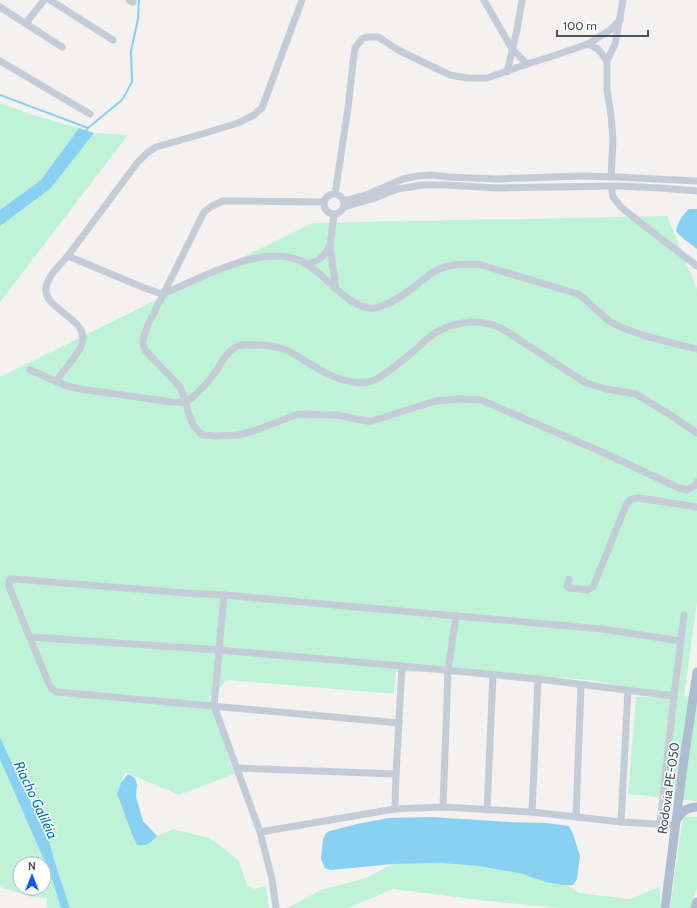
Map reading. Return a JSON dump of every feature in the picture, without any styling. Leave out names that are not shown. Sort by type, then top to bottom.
[{"type":"main road","name":"Rodovia PE-050","points":[[665,908],[683,766],[697,672]]},
{"type":"main road","points":[[676,822],[682,812],[689,808],[697,807]]},
{"type":"main road","points":[[695,908],[697,902]]},
{"type":"street","points":[[26,23],[44,0]]},
{"type":"street","points":[[50,0],[113,40]]},
{"type":"street","points":[[56,381],[80,349],[83,339],[79,326],[48,299],[46,291],[49,280],[54,272],[68,256],[137,163],[147,153],[156,147],[238,123],[254,115],[262,108],[302,0]]},
{"type":"street","points":[[484,0],[512,49],[527,64]]},
{"type":"street","points":[[507,72],[517,30],[522,0]]},
{"type":"street","points":[[623,0],[614,44],[607,61],[606,90],[611,115],[613,140],[611,177],[613,197],[621,207],[697,266]]},
{"type":"street","points":[[0,7],[62,47]]},
{"type":"street","points":[[335,194],[348,108],[355,48],[362,39],[367,37],[378,37],[400,51],[450,75],[467,78],[488,78],[588,44],[610,30],[620,20]]},
{"type":"street","points":[[588,44],[598,49],[607,61]]},
{"type":"street","points":[[0,61],[90,114]]},
{"type":"street","points":[[344,204],[341,196],[335,194],[327,196],[324,202],[326,210],[334,214],[340,212],[344,204],[403,179],[432,175],[497,179],[582,176],[697,181]]},
{"type":"street","points":[[611,177],[612,187]]},
{"type":"street","points":[[344,204],[375,198],[398,189],[422,185],[497,188],[661,188],[697,191]]},
{"type":"street","points":[[324,202],[224,201],[212,206],[204,212],[148,324],[143,338],[143,346],[182,390],[188,412],[194,426],[200,433],[203,435],[216,436],[238,435],[254,431],[298,414],[336,415],[372,421],[435,401],[461,399],[481,400],[602,452],[679,488],[687,490],[696,485],[697,482]]},
{"type":"street","points":[[334,214],[330,246],[336,288]]},
{"type":"street","points":[[308,264],[316,262],[320,259],[327,252],[330,246]]},
{"type":"street","points":[[68,256],[163,294],[216,271],[256,258],[269,256],[294,258],[308,264],[357,305],[364,308],[376,308],[388,304],[436,270],[448,266],[478,264],[578,294],[607,319],[622,328],[697,350]]},
{"type":"street","points":[[30,370],[67,386],[172,402],[186,401],[202,388],[231,350],[246,344],[273,346],[283,349],[332,376],[347,381],[362,383],[370,382],[395,367],[416,350],[427,338],[438,331],[462,323],[483,322],[493,324],[501,328],[586,383],[606,389],[636,394],[697,433]]},
{"type":"street","points":[[569,579],[567,586],[569,588],[587,590],[593,587],[629,501],[634,498],[694,506],[697,512]]},
{"type":"street","points":[[399,723],[54,691],[48,682],[10,589],[9,582],[11,579],[224,595],[602,629],[681,641]]},
{"type":"street","points":[[224,595],[214,706],[260,832],[272,879],[276,908]]},
{"type":"street","points":[[660,824],[684,615]]},
{"type":"street","points":[[443,807],[448,671],[456,616]]},
{"type":"street","points":[[30,637],[220,650],[402,666],[538,679],[674,696]]},
{"type":"street","points":[[396,809],[396,774],[402,666]]},
{"type":"street","points":[[487,810],[493,675]]},
{"type":"street","points":[[532,812],[538,679]]},
{"type":"street","points":[[576,817],[581,685]]},
{"type":"street","points":[[621,822],[628,690]]},
{"type":"street","points":[[236,768],[396,774]]},
{"type":"street","points":[[260,832],[396,809],[443,807],[532,812],[621,822],[660,824],[676,822]]},
{"type":"green space","points":[[0,103],[27,113],[79,128],[41,180],[0,210]]},
{"type":"green space","points":[[94,133],[128,135],[0,302],[0,225],[51,188]]},
{"type":"green space","points":[[667,216],[697,289],[697,602],[684,696],[697,697],[697,801],[628,794],[636,697],[683,696],[588,680],[485,671],[396,672],[394,694],[228,680],[209,697],[234,774],[179,795],[125,772],[117,794],[125,814],[152,841],[157,836],[173,829],[210,838],[238,860],[247,885],[255,889],[266,886],[269,908],[70,908],[48,838],[29,798],[0,745],[0,377],[312,223]]},
{"type":"green space","points":[[0,757],[42,856],[12,856],[12,891],[0,887]]},
{"type":"green space","points":[[683,817],[697,817],[697,888],[691,908],[670,908]]},
{"type":"green space","points":[[440,863],[478,866],[523,874],[567,885],[579,893],[630,899],[660,887],[660,908],[560,908],[393,889],[348,908],[287,908],[321,890],[366,878],[393,864]]},
{"type":"green space","points":[[52,879],[61,908],[47,908],[47,898],[29,896],[52,896]]},
{"type":"water","points":[[79,128],[94,133],[51,188],[0,226],[0,210],[41,180]]},
{"type":"water","points":[[689,209],[697,209],[697,249],[676,231],[681,219]]},
{"type":"water","points":[[0,738],[48,838],[70,908],[61,908],[52,879],[52,856],[42,856],[0,759]]},
{"type":"water","points":[[128,774],[135,778],[137,784],[136,797],[143,821],[157,836],[146,845],[137,845],[131,833],[117,794],[121,783]]},
{"type":"water","points":[[431,817],[546,823],[569,826],[580,856],[577,879],[573,885],[562,885],[542,881],[523,874],[478,866],[441,863],[393,864],[330,870],[325,868],[321,859],[323,839],[326,833],[330,831],[389,818]]},
{"type":"waterway","name":"Riacho Galiléia","points":[[85,132],[122,100],[132,82],[131,51],[138,19],[139,0]]},
{"type":"waterway","points":[[0,95],[88,128]]}]
